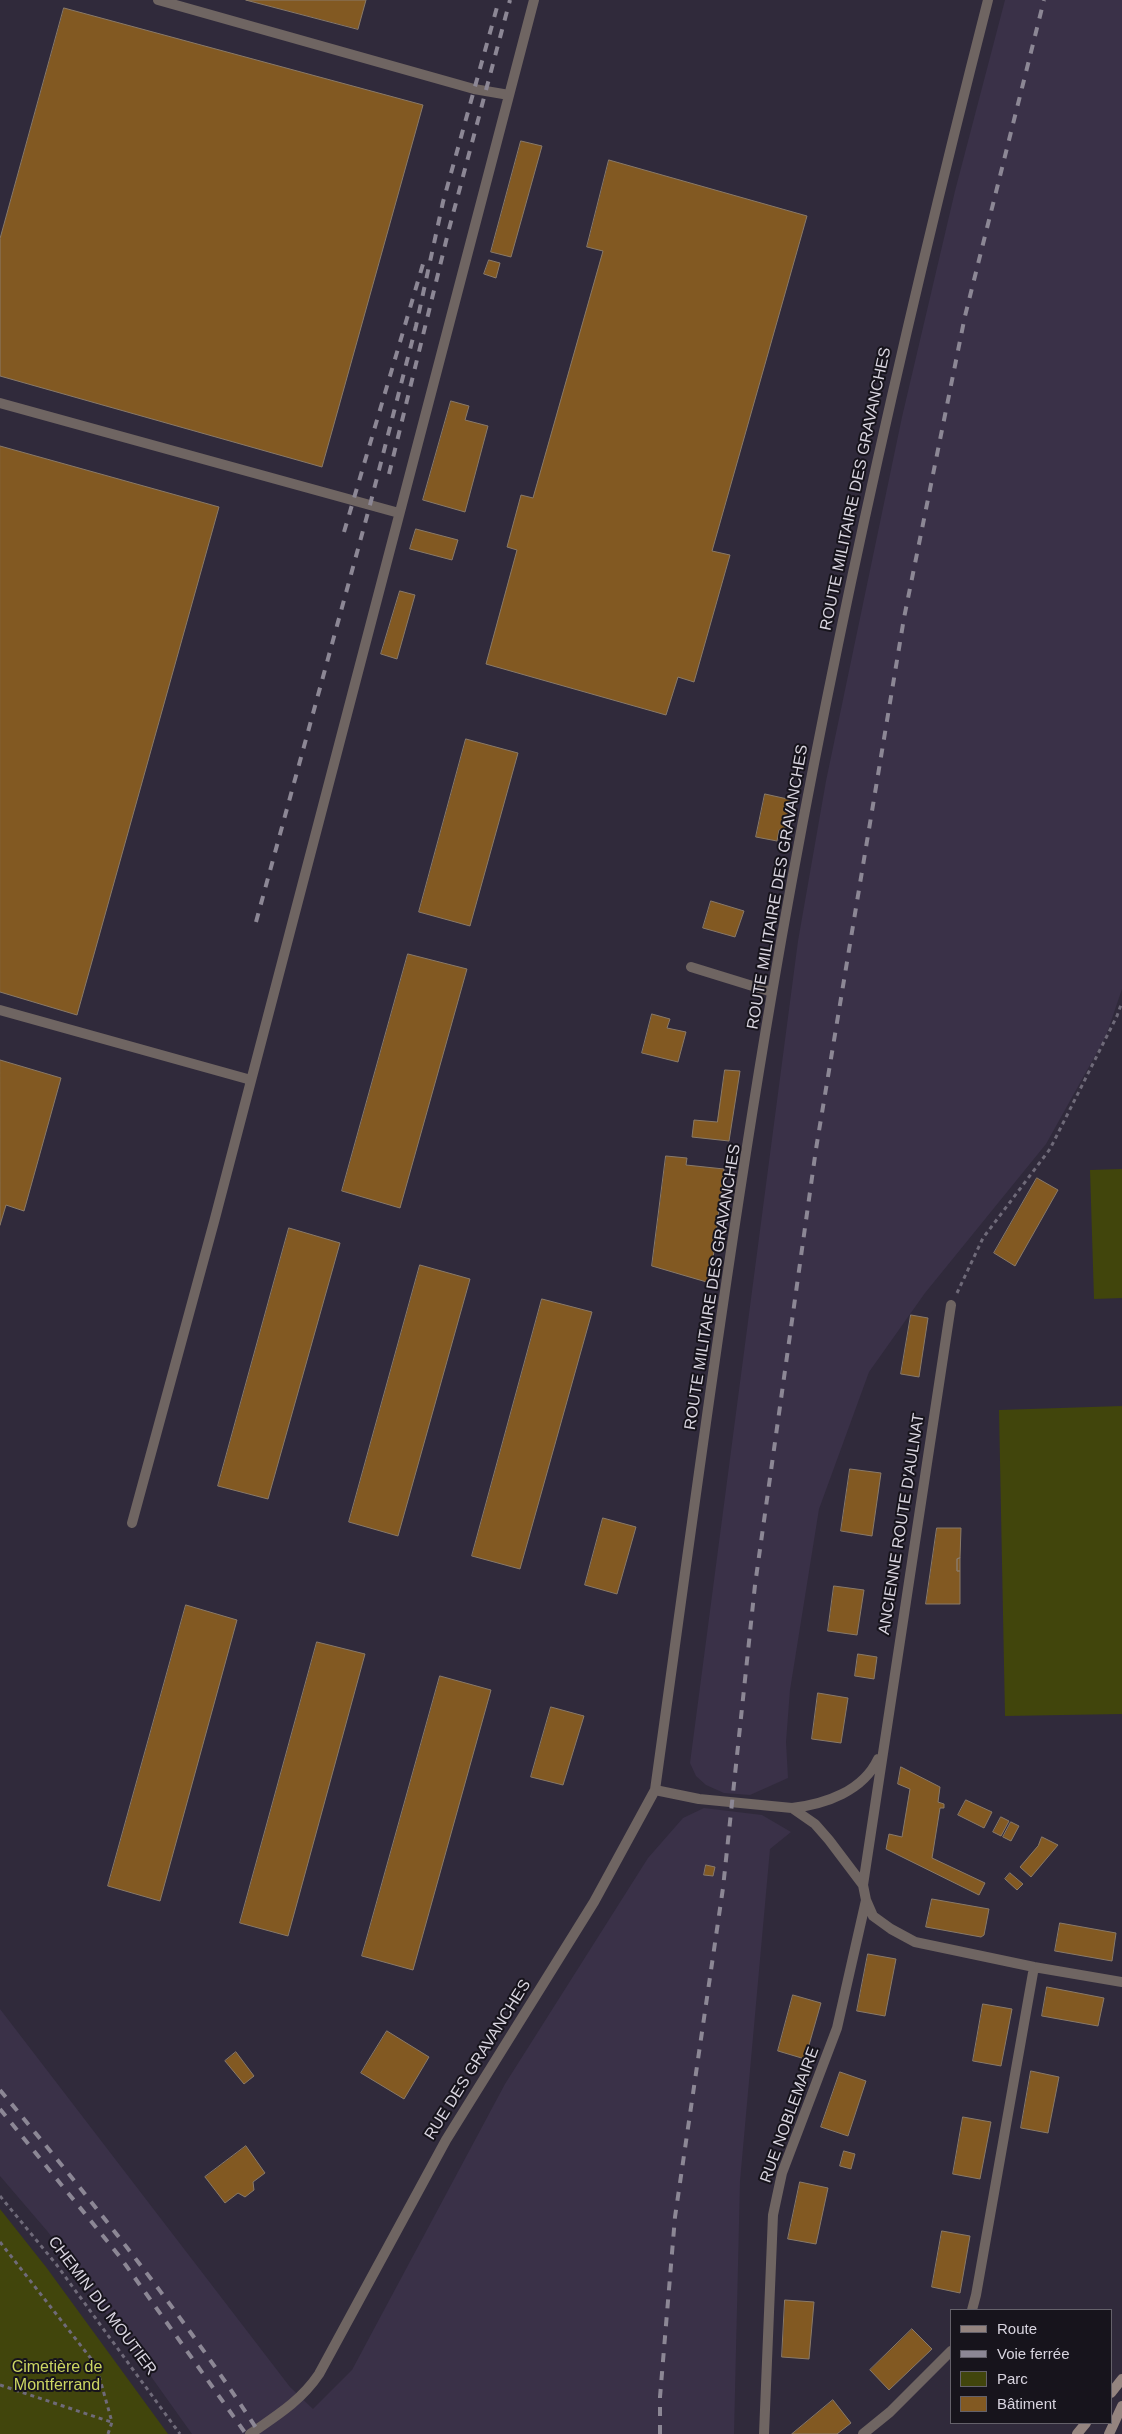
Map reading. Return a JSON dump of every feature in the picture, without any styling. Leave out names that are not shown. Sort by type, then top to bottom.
[{"type":"main road","points":[[1112,2392],[1122,2379]]},
{"type":"main road","points":[[1110,2434],[1122,2406]]},
{"type":"main road","points":[[1077,2434],[1085,2424]]},
{"type":"street","points":[[158,0],[479,90],[509,95]]},
{"type":"street","points":[[132,1523],[251,1080],[534,0]]},
{"type":"street","name":"ROUTE MILITAIRE DES GRAVANCHES","points":[[655,1790],[772,992],[855,559],[920,268],[988,0]]},
{"type":"street","points":[[0,403],[399,513]]},
{"type":"street","points":[[691,967],[772,992]]},
{"type":"street","points":[[0,1010],[251,1080]]},
{"type":"street","name":"ANCIENNE ROUTE D'AULNAT","points":[[863,1885],[951,1305]]},
{"type":"street","name":"ANCIENNE ROUTE D'AULNAT","points":[[792,1808],[811,1806],[836,1797],[859,1785],[873,1770],[883,1749]]},
{"type":"street","points":[[655,1790],[692,1798],[792,1808],[815,1824],[863,1885],[866,1900],[873,1916],[891,1929],[915,1942],[1034,1967],[1122,1982]]},
{"type":"street","name":"RUE DES GRAVANCHES","points":[[250,2434],[293,2405],[308,2391],[319,2374],[446,2140],[594,1902],[655,1790]]},
{"type":"street","name":"RUE NOBLEMAIRE","points":[[764,2434],[773,2215],[782,2173],[837,2028],[866,1900]]},
{"type":"street","points":[[972,2309],[978,2286],[1034,1967]]},
{"type":"street","points":[[864,2434],[890,2412],[950,2352]]},
{"type":"path","points":[[951,1305],[983,1238],[1050,1149],[1117,1016],[1122,1002]]},
{"type":"path","name":"CHEMIN DU MOUTIER","points":[[0,2196],[56,2264],[180,2434]]},
{"type":"path","points":[[0,2242],[96,2366],[112,2422],[108,2434]]},
{"type":"path","points":[[0,2385],[112,2422]]},
{"type":"shaded area","points":[[1005,0],[1122,0],[1122,989],[1106,1036],[1046,1144],[925,1293],[869,1372],[819,1509],[790,1690],[786,1742],[788,1778],[750,1795],[724,1793],[706,1785],[696,1776],[690,1763],[798,941],[826,781],[902,417],[955,191]]},
{"type":"shaded area","points":[[704,1808],[762,1815],[791,1832],[770,1849],[740,2181],[734,2434],[192,2434],[48,2232],[0,2176],[0,2009],[290,2387],[313,2409],[352,2370],[505,2084],[648,1858],[683,1818]]},
{"type":"green space","points":[[1122,1169],[1122,1298],[1094,1299],[1090,1170]]},
{"type":"green space","points":[[1122,1406],[1122,1714],[1005,1716],[999,1410]]},
{"type":"green space","name":"Cimetière de Montferrand","points":[[0,2209],[46,2267],[168,2434],[0,2434]]},
{"type":"building","points":[[246,0],[366,0],[358,29]]},
{"type":"building","points":[[64,8],[423,105],[322,467],[0,376],[0,239]]},
{"type":"building","points":[[521,141],[542,146],[511,257],[491,252]]},
{"type":"building","points":[[609,160],[807,216],[712,551],[730,555],[694,682],[678,677],[666,715],[486,664],[517,550],[507,547],[521,495],[533,498],[603,251],[587,247]]},
{"type":"building","points":[[489,260],[500,263],[496,278],[484,274]]},
{"type":"building","points":[[451,401],[469,406],[465,420],[488,426],[465,512],[423,500]]},
{"type":"building","points":[[0,446],[219,507],[77,1015],[0,992]]},
{"type":"building","points":[[416,529],[458,540],[452,560],[410,549]]},
{"type":"building","points":[[400,591],[415,595],[397,659],[381,654]]},
{"type":"building","points":[[466,739],[518,753],[470,926],[419,912]]},
{"type":"building","points":[[765,794],[792,800],[785,831],[779,830],[777,841],[756,837]]},
{"type":"building","points":[[711,901],[744,911],[735,937],[703,928]]},
{"type":"building","points":[[408,954],[467,969],[400,1208],[342,1191]]},
{"type":"building","points":[[652,1014],[670,1019],[667,1028],[686,1032],[678,1062],[642,1053]]},
{"type":"building","points":[[0,1060],[61,1078],[24,1211],[6,1205],[0,1225]]},
{"type":"building","points":[[725,1070],[740,1071],[729,1141],[692,1137],[694,1120],[717,1122]]},
{"type":"building","points":[[666,1156],[687,1158],[686,1165],[724,1169],[710,1283],[652,1266]]},
{"type":"building","points":[[1037,1178],[1058,1190],[1015,1266],[994,1253]]},
{"type":"building","points":[[289,1228],[340,1243],[268,1499],[218,1486]]},
{"type":"building","points":[[420,1265],[470,1279],[398,1536],[349,1522]]},
{"type":"building","points":[[542,1299],[592,1312],[520,1569],[472,1556]]},
{"type":"building","points":[[911,1315],[928,1318],[919,1377],[901,1374]]},
{"type":"building","points":[[850,1469],[881,1473],[872,1536],[841,1531]]},
{"type":"building","points":[[603,1518],[636,1527],[617,1594],[585,1585]]},
{"type":"building","points":[[937,1528],[961,1528],[960,1558],[957,1559],[957,1571],[960,1571],[960,1604],[926,1604]]},
{"type":"building","points":[[960,1558],[960,1571],[957,1571],[957,1559]]},
{"type":"building","points":[[834,1586],[864,1590],[857,1635],[828,1631]]},
{"type":"building","points":[[186,1605],[237,1620],[160,1901],[108,1886]]},
{"type":"building","points":[[317,1642],[365,1654],[288,1936],[240,1923]]},
{"type":"building","points":[[858,1654],[877,1657],[874,1679],[855,1676]]},
{"type":"building","points":[[440,1676],[491,1690],[413,1970],[362,1956]]},
{"type":"building","points":[[818,1693],[848,1698],[841,1743],[812,1739]]},
{"type":"building","points":[[551,1707],[584,1716],[563,1785],[531,1777]]},
{"type":"building","points":[[901,1767],[940,1787],[938,1802],[944,1804],[944,1808],[940,1808],[932,1858],[985,1883],[979,1895],[886,1849],[889,1834],[902,1837],[910,1789],[898,1784]]},
{"type":"building","points":[[966,1800],[992,1812],[984,1828],[958,1815]]},
{"type":"building","points":[[1001,1817],[1009,1821],[1001,1836],[993,1832]]},
{"type":"building","points":[[1011,1822],[1019,1826],[1011,1841],[1003,1837]]},
{"type":"building","points":[[1042,1837],[1058,1845],[1031,1877],[1020,1867],[1038,1846]]},
{"type":"building","points":[[706,1865],[715,1867],[713,1876],[704,1875]]},
{"type":"building","points":[[1010,1873],[1023,1884],[1017,1890],[1005,1879]]},
{"type":"building","points":[[932,1899],[989,1909],[984,1935],[981,1937],[926,1927]]},
{"type":"building","points":[[1060,1923],[1116,1933],[1112,1961],[1055,1951]]},
{"type":"building","points":[[868,1954],[896,1959],[885,2016],[857,2011]]},
{"type":"building","points":[[1047,1987],[1104,1998],[1098,2026],[1042,2016]]},
{"type":"building","points":[[793,1995],[821,2003],[805,2059],[778,2051]]},
{"type":"building","points":[[983,2004],[1012,2009],[1001,2066],[973,2061]]},
{"type":"building","points":[[387,2031],[429,2057],[404,2099],[361,2073]]},
{"type":"building","points":[[236,2052],[254,2076],[244,2084],[225,2061]]},
{"type":"building","points":[[1031,2071],[1059,2077],[1048,2133],[1021,2128]]},
{"type":"building","points":[[840,2072],[866,2081],[848,2136],[821,2127]]},
{"type":"building","points":[[963,2117],[991,2122],[980,2179],[953,2174]]},
{"type":"building","points":[[246,2146],[265,2173],[253,2182],[254,2190],[245,2197],[238,2193],[225,2203],[205,2177]]},
{"type":"building","points":[[844,2151],[855,2154],[851,2169],[840,2166]]},
{"type":"building","points":[[800,2182],[828,2188],[816,2244],[788,2239]]},
{"type":"building","points":[[942,2231],[970,2236],[960,2293],[932,2287]]},
{"type":"building","points":[[785,2300],[814,2302],[809,2359],[782,2357]]},
{"type":"building","points":[[912,2329],[932,2349],[889,2390],[870,2370]]},
{"type":"building","points":[[833,2400],[851,2423],[837,2434],[792,2434]]},
{"type":"railway","points":[[256,922],[370,505],[416,326],[443,202],[499,0]]},
{"type":"railway","points":[[389,474],[449,229],[510,0]]},
{"type":"railway","points":[[660,2434],[660,2397],[675,2217],[723,1888],[755,1585],[816,1149],[904,618],[965,316],[1044,0]]},
{"type":"railway","points":[[344,532],[423,264]]},
{"type":"railway","points":[[0,2090],[168,2301],[260,2434]]},
{"type":"railway","points":[[0,2109],[120,2257],[246,2434]]}]
